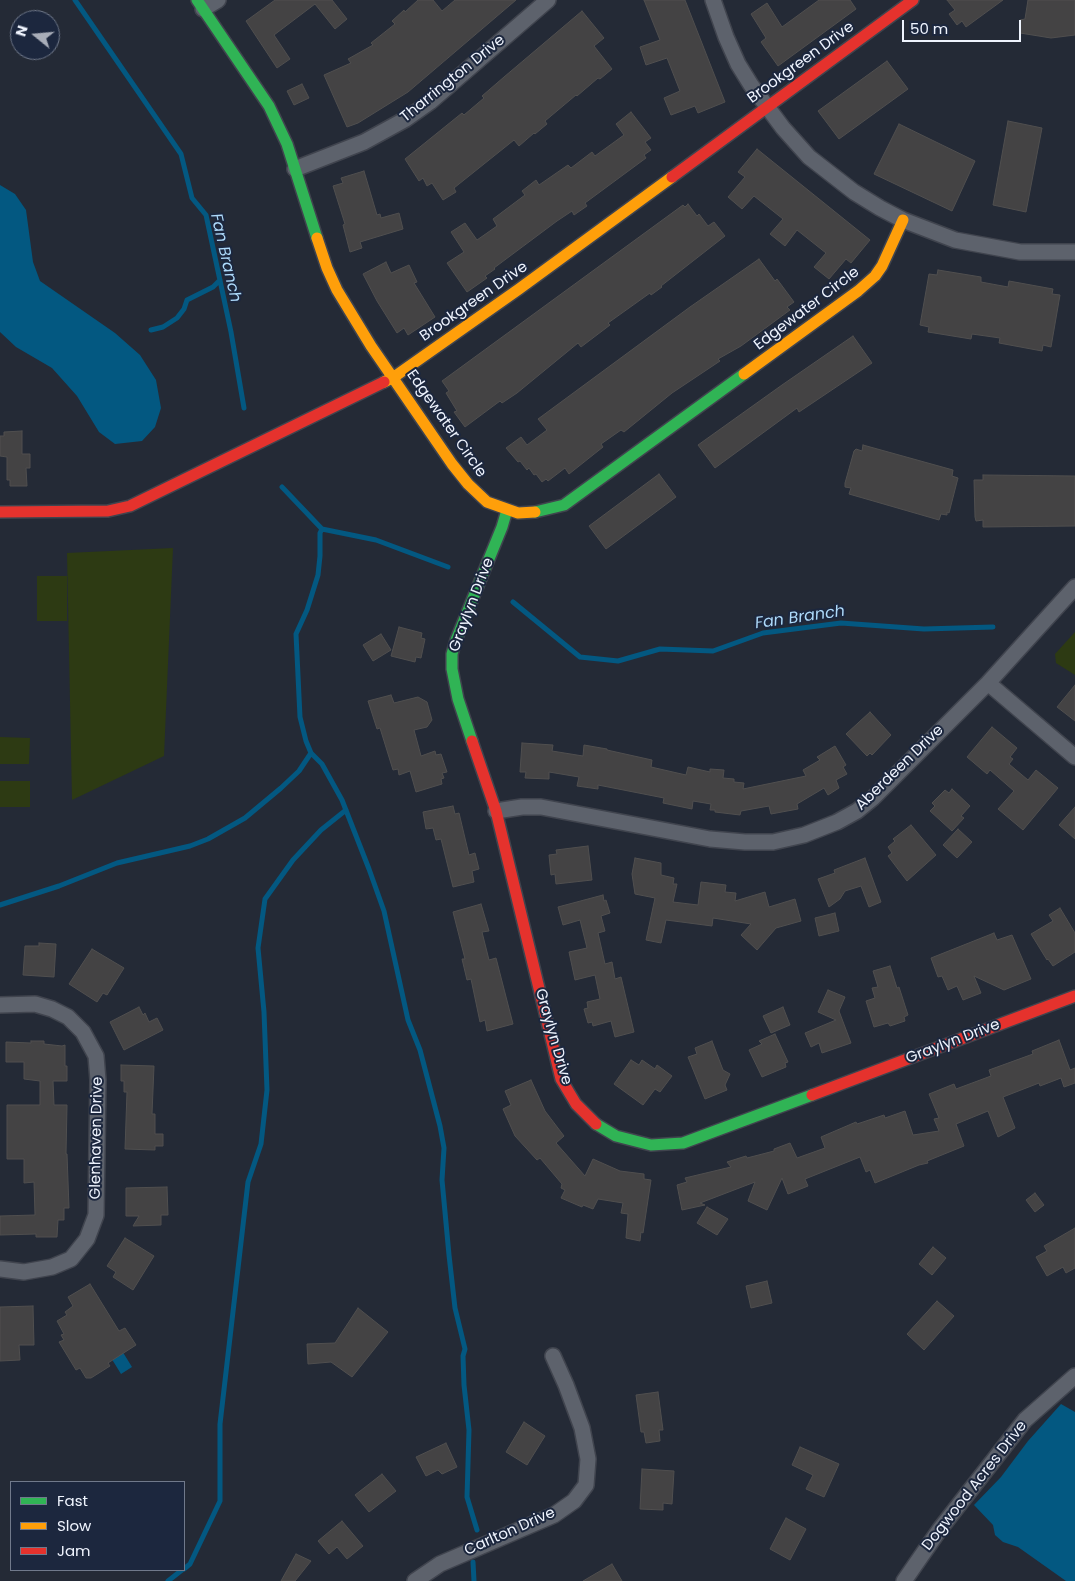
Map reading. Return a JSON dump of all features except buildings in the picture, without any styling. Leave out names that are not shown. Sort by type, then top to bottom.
[{"type":"street","points":[[200,4],[218,0]]},
{"type":"street","name":"Tharrington Drive","points":[[294,169],[364,142],[406,119],[430,102],[548,0]]},
{"type":"street","points":[[713,0],[738,64],[751,85],[795,142],[829,174],[880,208],[903,220],[955,240],[1020,252],[1075,252]]},
{"type":"street","name":"Brookgreen Drive","points":[[0,512],[108,512],[130,506],[394,377],[526,284],[913,0]]},
{"type":"street","name":"Edgewater Circle","points":[[200,4],[269,106],[287,144],[327,268],[337,290],[371,346],[452,464],[468,484],[487,502],[506,510],[518,513],[539,512],[564,505],[858,291],[872,280],[882,266],[903,220]]},
{"type":"street","name":"Graylyn Drive","points":[[506,510],[502,527],[456,640],[452,654],[452,669],[458,699],[496,811],[561,1079],[576,1104],[597,1126],[616,1136],[651,1145],[683,1143],[1075,996]]},
{"type":"street","name":"Aberdeen Drive","points":[[496,811],[522,806],[541,807],[710,839],[744,842],[773,842],[804,835],[837,822],[857,811],[873,798],[988,682],[1075,587]]},
{"type":"street","points":[[988,682],[1075,757]]},
{"type":"street","name":"Glenhaven Drive","points":[[0,1005],[35,1004],[52,1009],[68,1017],[83,1032],[96,1056],[98,1080],[96,1215],[87,1239],[72,1259],[52,1266],[24,1272],[0,1268]]},
{"type":"street","name":"Carlton Drive","points":[[415,1581],[440,1564],[554,1515],[574,1501],[586,1485],[588,1459],[582,1428],[566,1385],[552,1356]]},
{"type":"street","name":"Dogwood Acres Drive","points":[[904,1581],[940,1529],[1025,1420],[1075,1376]]},
{"type":"green space","points":[[173,548],[164,756],[72,800],[67,553]]},
{"type":"green space","points":[[37,576],[67,576],[67,621],[37,621]]},
{"type":"green space","points":[[1075,632],[1075,675],[1056,663],[1055,654]]},
{"type":"green space","points":[[0,737],[30,738],[29,764],[0,764]]},
{"type":"green space","points":[[0,781],[30,781],[30,807],[0,807]]},
{"type":"water","points":[[0,185],[15,194],[26,210],[33,262],[40,281],[115,333],[140,355],[156,380],[161,408],[155,427],[142,441],[115,444],[99,432],[77,396],[52,368],[16,347],[0,332]]},
{"type":"water","points":[[116,1341],[132,1367],[121,1374],[105,1348]]},
{"type":"water","points":[[1061,1404],[1075,1412],[1075,1581],[1066,1581],[1018,1547],[1003,1542],[995,1535],[993,1525],[974,1505],[1001,1477],[1028,1441]]},
{"type":"waterway","name":"Fan Branch","points":[[75,0],[181,154],[192,198],[206,215],[231,332],[244,408]]},
{"type":"waterway","points":[[151,330],[163,327],[177,318],[184,309],[187,300],[213,287],[220,280]]},
{"type":"waterway","name":"Fan Branch","points":[[282,487],[322,529],[376,540],[448,567]]},
{"type":"waterway","points":[[322,529],[320,533],[318,575],[307,610],[296,634],[300,717],[311,753],[322,764],[342,800],[384,911],[408,1020],[420,1050],[440,1126],[444,1148],[442,1180],[449,1255],[455,1308],[465,1349],[463,1356],[464,1385],[469,1430],[467,1497],[477,1530]]},
{"type":"waterway","name":"Fan Branch","points":[[513,602],[580,657],[618,661],[660,649],[713,651],[763,633],[841,623],[924,629],[993,627]]},
{"type":"waterway","points":[[0,905],[59,886],[117,863],[190,846],[208,839],[245,818],[281,788],[299,771],[311,753]]},
{"type":"waterway","points":[[185,1568],[190,1564],[220,1501],[220,1424],[248,1182],[261,1144],[267,1090],[264,1012],[258,948],[265,899],[293,860],[321,830],[346,810]]},
{"type":"waterway","points":[[473,1562],[474,1581]]},
{"type":"waterway","points":[[168,1581],[181,1571]]},
{"type":"traffic: fast","points":[[197,0],[269,106],[287,144],[317,238]]},
{"type":"traffic: fast","points":[[535,512],[564,505],[744,374]]},
{"type":"traffic: fast","points":[[472,741],[458,699],[452,669],[452,654],[507,510]]},
{"type":"traffic: fast","points":[[596,1124],[616,1136],[651,1145],[683,1143],[812,1095]]},
{"type":"traffic: slow","points":[[384,382],[394,377],[519,289],[672,177]]},
{"type":"traffic: slow","points":[[744,374],[858,291],[875,276],[882,266],[903,220]]},
{"type":"traffic: slow","points":[[317,238],[337,290],[371,346],[452,464],[468,484],[487,502],[518,513],[535,512]]},
{"type":"traffic: jam","points":[[672,177],[913,0]]},
{"type":"traffic: jam","points":[[0,512],[108,511],[130,506],[384,382]]},
{"type":"traffic: jam","points":[[472,741],[496,811],[561,1079],[576,1104],[596,1124]]},
{"type":"traffic: jam","points":[[812,1095],[1075,996]]}]
